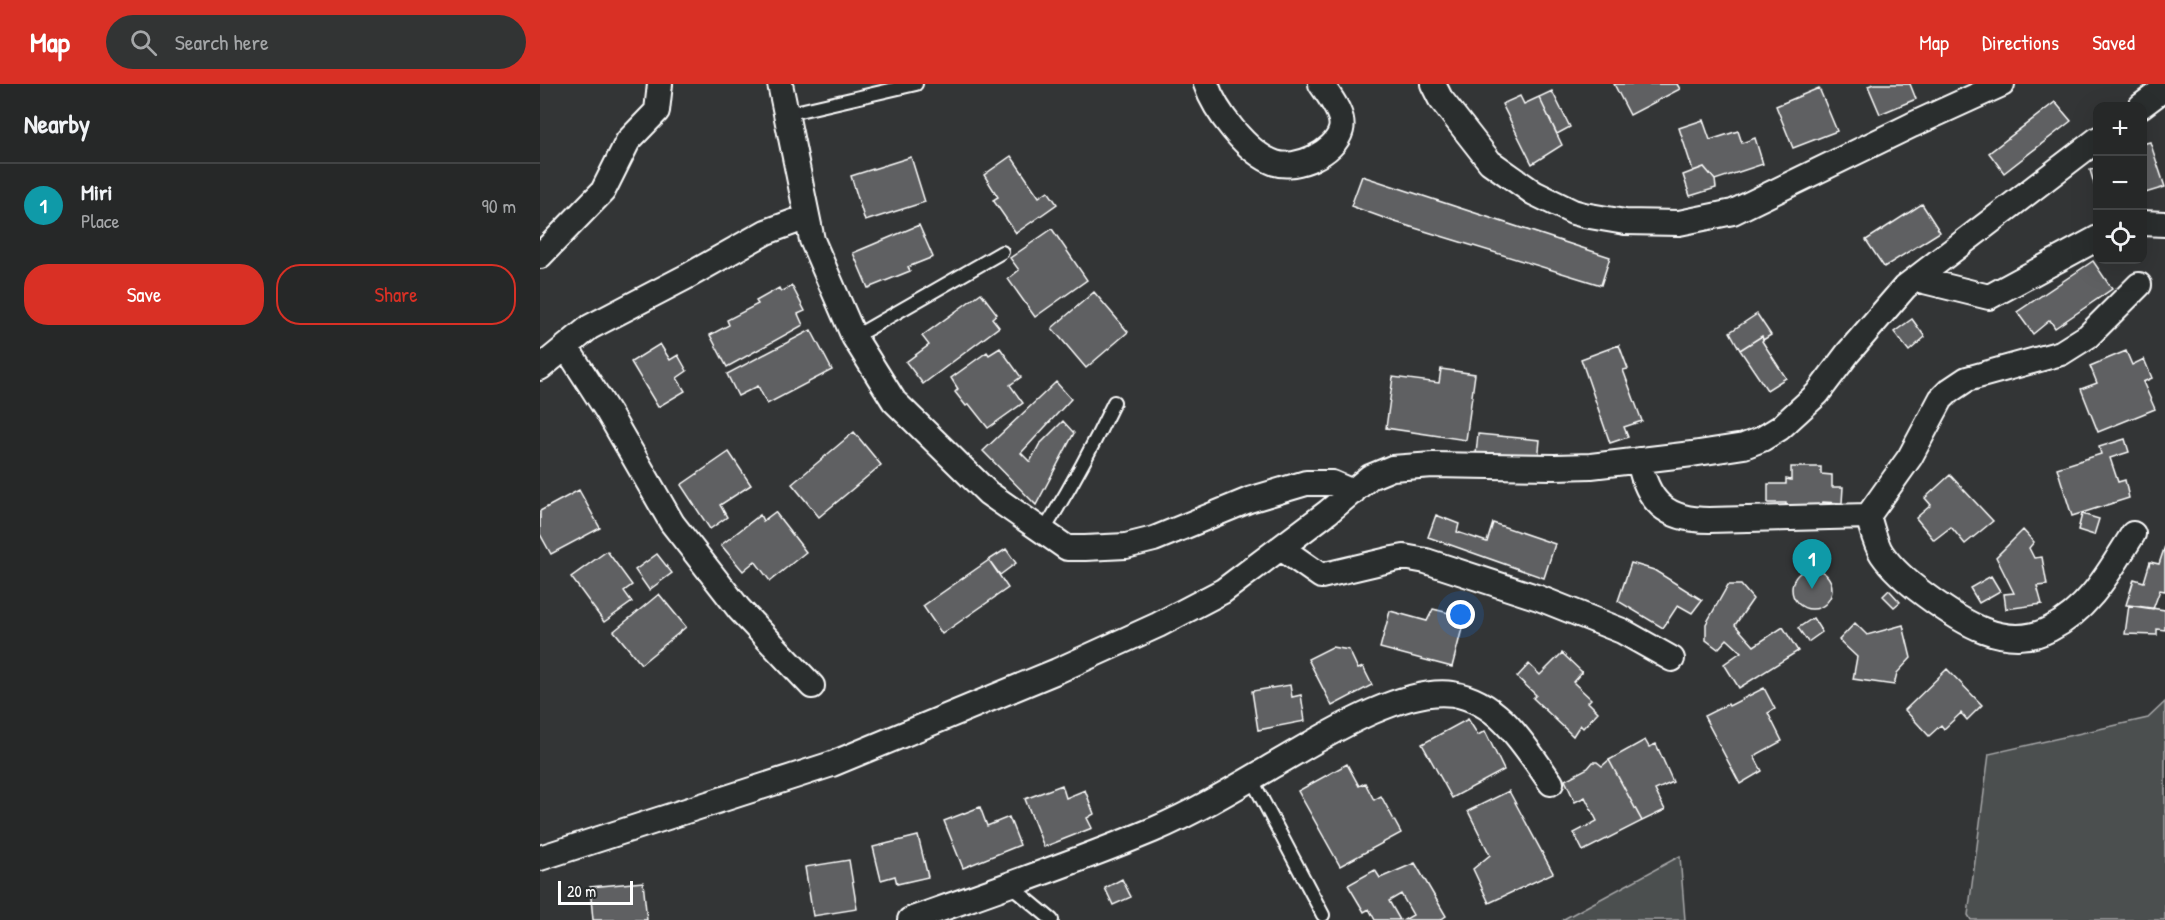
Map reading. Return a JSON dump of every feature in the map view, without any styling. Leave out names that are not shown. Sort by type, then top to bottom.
[{"type":"street","points":[[540,256],[603,191],[628,141],[657,111],[660,84]]},
{"type":"street","points":[[780,84],[812,240],[854,337],[894,400],[987,493],[1044,530],[1067,548],[1126,546],[1154,539],[1249,500],[1306,483],[1332,483],[1353,492]]},
{"type":"street","points":[[1206,84],[1210,98],[1237,135],[1263,157],[1276,163],[1298,164],[1314,157],[1333,143],[1341,130],[1340,117],[1321,84]]},
{"type":"street","points":[[1434,84],[1440,98],[1490,162],[1534,193],[1584,215],[1625,222],[1679,223],[1733,212],[2002,84]]},
{"type":"street","points":[[2146,102],[2165,88]]},
{"type":"street","points":[[540,858],[832,764],[1058,671],[1158,625],[1223,591],[1370,477],[1392,468],[1433,465],[1591,466],[1743,446],[1780,428],[1817,394],[1848,353],[1898,295],[1916,279],[2093,142]]},
{"type":"street","points":[[540,368],[590,327],[766,232],[807,217]]},
{"type":"street","points":[[2147,223],[2165,224]]},
{"type":"street","points":[[1916,279],[1989,297],[2093,240]]},
{"type":"street","points":[[1868,516],[1910,457],[1941,399],[1949,391],[1967,379],[2061,353],[2088,336],[2139,285]]},
{"type":"street","points":[[566,347],[608,412],[672,523],[739,609],[812,686]]},
{"type":"street","points":[[1639,460],[1642,477],[1657,504],[1686,518],[1709,520],[1868,516]]},
{"type":"street","points":[[1868,516],[1882,554],[1911,584],[1948,612],[1978,629],[2010,636],[2033,635],[2048,631],[2076,612],[2098,588],[2133,534]]},
{"type":"street","points":[[1281,548],[1321,576],[1404,557],[1426,561],[1539,598],[1622,631],[1672,659]]},
{"type":"street","points":[[910,920],[1010,885],[1155,829],[1251,778],[1348,722],[1421,696],[1452,694],[1482,705],[1500,716],[1551,783]]},
{"type":"lane","points":[[786,114],[916,84]]},
{"type":"lane","points":[[854,337],[1002,252]]},
{"type":"lane","points":[[1044,530],[1066,490],[1087,459],[1114,402]]},
{"type":"lane","points":[[1251,778],[1323,915]]},
{"type":"lane","points":[[1010,885],[1052,920]]},
{"type":"shaded area","points":[[2165,702],[2165,920],[1971,920],[1968,915],[1989,754],[2148,718]]},
{"type":"shaded area","points":[[1680,856],[1685,920],[1562,920]]},
{"type":"building","points":[[1614,84],[1677,84],[1680,89],[1630,115]]},
{"type":"building","points":[[1910,84],[1916,99],[1880,114],[1868,86]]},
{"type":"building","points":[[1819,88],[1837,131],[1793,148],[1776,106]]},
{"type":"building","points":[[1552,91],[1570,127],[1557,134],[1539,97]]},
{"type":"building","points":[[1520,96],[1524,104],[1539,97],[1562,145],[1532,164],[1502,104]]},
{"type":"building","points":[[2055,102],[2071,121],[2004,173],[1989,153]]},
{"type":"building","points":[[1703,120],[1710,140],[1738,131],[1742,143],[1755,138],[1763,164],[1715,180],[1704,167],[1693,171],[1679,128]]},
{"type":"building","points":[[2150,142],[2165,187],[2147,192],[2147,156],[2147,143]]},
{"type":"building","points":[[1011,156],[1039,197],[1048,191],[1057,204],[1016,233],[993,200],[998,197],[984,175]]},
{"type":"building","points":[[911,157],[925,202],[865,221],[851,176]]},
{"type":"building","points":[[1704,167],[1715,180],[1716,188],[1690,196],[1683,175]]},
{"type":"building","points":[[1362,176],[1610,257],[1601,285],[1395,222],[1351,206]]},
{"type":"building","points":[[1922,204],[1940,232],[1884,267],[1866,240]]},
{"type":"building","points":[[919,225],[933,257],[908,267],[910,271],[868,288],[853,253]]},
{"type":"building","points":[[1052,229],[1087,280],[1035,317],[1008,279],[1019,270],[1010,258]]},
{"type":"building","points":[[2093,261],[2112,289],[2055,328],[2050,320],[2033,334],[2017,312]]},
{"type":"building","points":[[792,286],[805,311],[798,314],[803,325],[727,367],[710,335],[729,325],[727,320],[758,304],[756,301],[779,288],[781,292]]},
{"type":"building","points":[[1094,292],[1128,332],[1086,368],[1052,328]]},
{"type":"building","points":[[981,293],[997,314],[992,318],[999,327],[923,384],[906,362],[929,345],[922,336]]},
{"type":"building","points":[[1757,314],[1771,335],[1763,340],[1762,336],[1740,350],[1730,332]]},
{"type":"building","points":[[1912,319],[1925,337],[1909,351],[1894,332]]},
{"type":"building","points":[[811,330],[832,370],[767,404],[758,386],[738,396],[727,374]]},
{"type":"building","points":[[1762,336],[1762,341],[1786,378],[1767,390],[1740,350]]},
{"type":"building","points":[[660,344],[670,360],[678,355],[687,371],[677,378],[685,391],[658,407],[631,362]]},
{"type":"building","points":[[1619,345],[1628,369],[1623,370],[1642,421],[1624,427],[1628,437],[1610,443],[1581,359]]},
{"type":"building","points":[[1000,348],[1021,377],[1010,385],[1023,403],[988,428],[969,404],[966,406],[955,392],[958,389],[951,378],[987,352],[989,355]]},
{"type":"building","points":[[2126,351],[2132,365],[2144,359],[2152,378],[2143,382],[2155,409],[2098,432],[2081,389],[2097,383],[2090,366]]},
{"type":"building","points":[[1441,369],[1475,374],[1466,440],[1386,428],[1393,377],[1439,383]]},
{"type":"building","points":[[1056,382],[1071,399],[1021,453],[1030,462],[1039,445],[1063,421],[1074,433],[1036,505],[983,451]]},
{"type":"building","points":[[854,432],[881,465],[819,517],[792,484]]},
{"type":"building","points":[[1478,434],[1540,440],[1538,461],[1476,454]]},
{"type":"building","points":[[2125,439],[2129,452],[2110,458],[2118,482],[2125,480],[2129,498],[2072,516],[2057,468],[2101,454],[2099,447]]},
{"type":"building","points":[[729,452],[751,485],[720,505],[727,517],[710,529],[681,485]]},
{"type":"building","points":[[1791,467],[1821,467],[1821,474],[1832,475],[1832,487],[1843,487],[1842,503],[1822,502],[1820,508],[1786,507],[1786,503],[1768,503],[1768,484],[1786,484],[1786,479],[1791,480]]},
{"type":"building","points":[[1950,475],[1993,521],[1965,544],[1951,527],[1934,540],[1916,518],[1931,505],[1925,498]]},
{"type":"building","points":[[579,490],[600,528],[551,554],[540,534],[540,511]]},
{"type":"building","points":[[775,512],[806,552],[770,581],[755,561],[743,571],[721,545],[760,515],[763,521]]},
{"type":"building","points":[[2082,514],[2099,519],[2094,535],[2078,530]]},
{"type":"building","points":[[1436,515],[1459,524],[1457,532],[1487,542],[1493,523],[1555,544],[1544,578],[1428,537]]},
{"type":"building","points":[[2023,530],[2034,542],[2029,548],[2034,558],[2042,557],[2047,585],[2037,586],[2042,604],[2006,609],[2004,594],[2014,593],[1996,557]]},
{"type":"building","points":[[2165,546],[2165,591],[2160,590],[2153,609],[2126,605],[2134,579],[2144,582],[2150,562],[2159,564]]},
{"type":"building","points":[[1006,549],[1016,563],[1000,575],[989,560]]},
{"type":"building","points":[[607,551],[632,585],[624,591],[632,602],[604,622],[571,577]]},
{"type":"building","points":[[657,554],[672,573],[649,590],[635,570]]},
{"type":"building","points":[[989,560],[1008,588],[942,634],[923,606]]},
{"type":"building","points":[[1631,563],[1654,570],[1702,600],[1692,613],[1678,605],[1663,628],[1618,601]]},
{"type":"building","points":[[1812,569],[1826,575],[1832,589],[1826,603],[1812,609],[1798,603],[1792,589],[1798,575]]},
{"type":"building","points":[[1991,576],[2000,591],[1979,603],[1970,588]]},
{"type":"building","points":[[1728,585],[1741,585],[1753,599],[1735,625],[1754,646],[1783,627],[1798,651],[1739,688],[1724,664],[1741,652],[1727,639],[1718,649],[1706,640],[1706,624]]},
{"type":"building","points":[[1889,590],[1900,602],[1894,607],[1883,596]]},
{"type":"building","points":[[659,594],[686,627],[641,664],[614,631]]},
{"type":"building","points":[[2129,605],[2165,610],[2165,630],[2157,629],[2157,635],[2125,634]]},
{"type":"building","points":[[1433,609],[1465,617],[1452,667],[1380,648],[1390,611],[1427,621]]},
{"type":"building","points":[[1813,618],[1822,632],[1808,642],[1798,628]]},
{"type":"building","points":[[1855,623],[1867,635],[1903,625],[1911,658],[1897,673],[1894,685],[1853,679],[1857,657],[1839,640]]},
{"type":"building","points":[[1332,647],[1349,650],[1358,669],[1363,667],[1372,685],[1332,706],[1308,659]]},
{"type":"building","points":[[1562,653],[1582,672],[1573,682],[1591,699],[1588,702],[1598,712],[1583,728],[1580,725],[1573,736],[1533,698],[1536,695],[1517,677],[1529,664],[1540,675]]},
{"type":"building","points":[[1947,669],[1982,705],[1967,720],[1961,713],[1944,729],[1941,725],[1929,736],[1905,710]]},
{"type":"building","points":[[1290,685],[1292,697],[1301,695],[1305,721],[1258,730],[1252,691]]},
{"type":"building","points":[[1764,688],[1775,709],[1768,713],[1782,741],[1754,756],[1762,771],[1740,784],[1704,716]]},
{"type":"building","points":[[1468,719],[1478,735],[1485,731],[1504,770],[1452,798],[1422,744]]},
{"type":"building","points":[[1645,740],[1649,747],[1656,744],[1673,782],[1655,790],[1665,810],[1642,821],[1609,760]]},
{"type":"building","points":[[1609,760],[1642,821],[1583,851],[1574,833],[1597,821],[1585,797],[1575,802],[1565,780],[1588,768],[1593,762],[1602,766]]},
{"type":"building","points":[[1347,764],[1359,786],[1365,783],[1374,800],[1381,796],[1401,833],[1340,866],[1298,791]]},
{"type":"building","points":[[1062,785],[1066,798],[1085,790],[1094,814],[1087,818],[1092,828],[1044,847],[1025,799]]},
{"type":"building","points":[[1509,791],[1553,873],[1489,903],[1473,869],[1490,855],[1468,811]]},
{"type":"building","points":[[980,807],[987,826],[1009,817],[1020,845],[963,868],[944,821]]},
{"type":"building","points":[[918,836],[928,877],[897,884],[895,876],[881,880],[873,847]]},
{"type":"building","points":[[849,860],[857,909],[813,916],[805,867]]},
{"type":"building","points":[[1415,863],[1446,916],[1440,920],[1404,920],[1413,915],[1401,894],[1389,901],[1400,920],[1375,920],[1369,909],[1364,912],[1348,885],[1375,870],[1380,878]]},
{"type":"building","points":[[1122,879],[1131,897],[1113,905],[1105,888]]},
{"type":"building","points":[[643,882],[647,920],[593,920],[590,887]]},
{"type":"place","name":"Miri","points":[[1812,589]]}]
